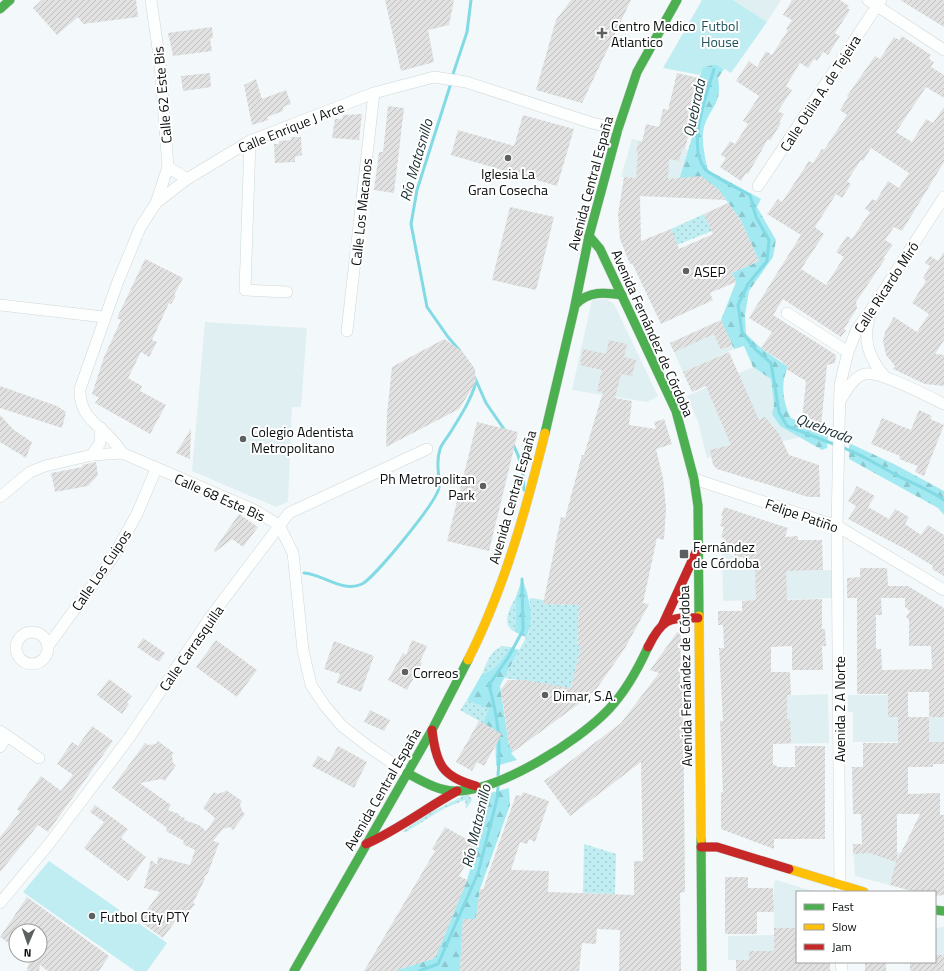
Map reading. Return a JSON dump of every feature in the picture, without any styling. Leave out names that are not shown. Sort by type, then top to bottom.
[{"type":"main road","points":[[0,9],[10,0]]},
{"type":"main road","name":"Avenida Central España","points":[[294,971],[432,730],[479,638],[520,530],[531,491],[576,304],[590,236],[618,129],[637,72],[677,0]]},
{"type":"main road","name":"Avenida Fernández de Córdoba","points":[[590,236],[600,248],[676,411],[694,479],[698,506],[702,971]]},
{"type":"main road","points":[[576,304],[581,298],[590,294],[604,293],[622,295]]},
{"type":"main road","points":[[366,844],[391,833],[423,810],[457,791],[482,786],[527,768],[553,752],[608,710],[638,666],[663,624],[684,573],[698,547]]},
{"type":"main road","points":[[663,624],[674,618],[698,618]]},
{"type":"main road","points":[[432,730],[435,756],[446,773],[455,779],[482,786]]},
{"type":"main road","points":[[407,773],[431,786],[457,791]]},
{"type":"main road","points":[[701,847],[716,847],[840,889],[856,891]]},
{"type":"street","name":"Calle 62 Este Bis","points":[[151,0],[160,63],[168,167]]},
{"type":"street","points":[[875,2],[944,50]]},
{"type":"street","name":"Calle Otilia A. de Tejeira","points":[[758,186],[875,2]]},
{"type":"street","name":"Calle Enrique J Arce","points":[[122,453],[117,443],[84,413],[79,401],[80,389],[104,317],[140,228],[156,203],[187,179],[250,141],[374,93],[434,77],[466,82],[592,123],[618,129]]},
{"type":"street","name":"Calle Los Macanos","points":[[347,331],[374,93]]},
{"type":"street","points":[[250,141],[245,290],[287,292]]},
{"type":"street","points":[[156,203],[168,167],[187,179]]},
{"type":"street","name":"Calle Ricardo Miró","points":[[837,526],[840,385],[848,352],[857,329],[871,310],[944,197]]},
{"type":"street","points":[[0,306],[104,317]]},
{"type":"street","points":[[871,310],[866,333],[867,345],[871,357],[885,377]]},
{"type":"street","points":[[787,313],[848,352]]},
{"type":"street","points":[[840,402],[850,385],[864,374],[871,373],[885,377],[944,404]]},
{"type":"street","points":[[92,455],[100,443],[101,428]]},
{"type":"street","name":"Calle Carrasquilla","points":[[0,903],[49,844],[124,744],[209,619],[289,513],[427,449]]},
{"type":"street","name":"Calle 68 Este Bis","points":[[0,497],[30,472],[57,462],[92,455],[122,453],[156,469],[254,510],[279,525],[292,553],[303,650],[312,685],[325,706],[342,726],[407,773]]},
{"type":"street","name":"Calle Los Cuipos","points":[[48,646],[113,557],[137,514],[156,469]]},
{"type":"street","name":"Felipe Patiño","points":[[694,479],[837,526],[944,590]]},
{"type":"street","name":"Avenida 2 A Norte","points":[[837,526],[840,889]]},
{"type":"street","points":[[0,747],[4,733],[39,758]]},
{"type":"shaded area","points":[[733,0],[781,0],[767,22]]},
{"type":"shaded area","points":[[632,139],[688,150],[679,180],[621,177]]},
{"type":"shaded area","points":[[607,299],[614,304],[658,396],[647,402],[572,390],[592,300]]},
{"type":"shaded area","points":[[721,320],[734,349],[683,372],[670,343]]},
{"type":"shaded area","name":"Colegio Adentista Metropolitano","points":[[205,322],[307,328],[301,407],[292,407],[288,502],[276,507],[192,471]]},
{"type":"shaded area","points":[[753,367],[771,379],[774,406],[772,414],[780,426],[801,437],[707,458],[698,422],[687,396]]},
{"type":"shaded area","points":[[722,551],[770,571],[832,570],[832,598],[723,601]]},
{"type":"shaded area","points":[[828,694],[829,743],[773,744],[772,696]]},
{"type":"shaded area","points":[[848,695],[908,695],[908,717],[944,717],[944,742],[853,742],[853,712],[848,712]]},
{"type":"shaded area","points":[[853,844],[868,844],[933,861],[933,891],[912,891],[855,876]]},
{"type":"shaded area","points":[[776,880],[813,891],[796,891],[796,960],[728,960],[728,936],[774,935],[774,882]]},
{"type":"shaded area","points":[[944,927],[944,971],[910,971],[910,963],[936,963],[936,928]]},
{"type":"green space","name":"Futbol House","points":[[702,0],[733,0],[767,22],[731,73],[716,64],[702,68],[700,75],[663,68]]},
{"type":"green space","points":[[716,64],[724,69],[718,78],[718,98],[705,124],[703,135],[708,170],[761,199],[757,207],[776,240],[773,257],[749,291],[745,315],[746,334],[761,348],[788,367],[783,386],[784,399],[788,412],[791,418],[828,434],[827,448],[822,450],[780,426],[772,414],[774,406],[771,379],[753,367],[744,346],[734,349],[721,320],[736,282],[732,273],[759,261],[740,219],[718,189],[679,180],[693,134],[702,93],[704,93],[707,80],[700,78],[702,67]]},
{"type":"green space","points":[[704,214],[712,231],[677,245],[671,229]]},
{"type":"green space","points":[[849,443],[894,464],[944,491],[944,515],[938,508],[849,459]]},
{"type":"green space","points":[[522,579],[529,600],[531,616],[529,631],[526,637],[515,632],[516,597]]},
{"type":"green space","points":[[516,597],[515,632],[510,629],[507,620],[509,611]]},
{"type":"green space","points":[[530,598],[544,600],[543,604],[579,605],[577,646],[581,646],[571,688],[504,678],[529,632]]},
{"type":"green space","points":[[503,646],[510,647],[495,667],[482,674],[487,661],[492,654]]},
{"type":"green space","points":[[510,647],[519,650],[500,686],[509,745],[513,752],[511,753],[517,760],[496,766],[495,730],[483,723],[489,709],[467,700],[482,674],[495,667]]},
{"type":"green space","points":[[467,700],[490,709],[483,723],[460,710]]},
{"type":"green space","points":[[509,788],[510,805],[480,889],[476,919],[463,919],[460,971],[394,971],[435,958],[467,880],[477,845],[487,794]]},
{"type":"green space","points":[[465,795],[469,795],[472,800],[466,809],[465,800],[443,809],[406,832],[402,832],[424,816]]},
{"type":"green space","points":[[584,844],[616,854],[615,894],[583,893]]},
{"type":"green space","name":"Futbol City PTY","points":[[49,861],[167,943],[147,971],[135,971],[23,892]]},
{"type":"building","points":[[42,0],[136,0],[138,17],[83,24],[78,17],[57,35],[33,8]]},
{"type":"building","points":[[385,0],[454,0],[449,25],[428,30],[434,62],[401,71]]},
{"type":"building","points":[[571,0],[631,0],[582,103],[536,90],[556,20]]},
{"type":"building","points":[[792,0],[840,0],[849,6],[847,8],[850,10],[835,33],[840,36],[828,55],[823,52],[817,61],[814,59],[808,68],[800,63],[786,86],[792,90],[778,111],[784,114],[779,122],[781,123],[770,141],[768,139],[748,174],[746,173],[741,181],[720,167],[726,158],[721,155],[730,141],[735,144],[748,124],[743,121],[759,96],[736,81],[749,61],[757,67],[766,51],[772,55],[788,30],[786,29],[792,20],[783,15]]},
{"type":"building","points":[[900,0],[944,0],[944,27]]},
{"type":"building","points":[[212,27],[213,38],[210,39],[212,51],[173,56],[168,33]]},
{"type":"building","points":[[902,36],[931,55],[929,59],[934,62],[931,67],[944,75],[944,98],[926,87],[896,132],[912,142],[926,119],[933,123],[944,107],[944,162],[902,231],[894,227],[885,240],[893,245],[883,258],[885,259],[856,302],[857,308],[844,329],[846,330],[841,337],[783,299],[773,315],[836,355],[835,363],[827,365],[821,426],[802,419],[806,381],[786,369],[788,367],[780,360],[761,348],[772,332],[749,318],[801,235],[767,214],[778,199],[782,202],[809,161],[813,163],[822,149],[824,150],[847,115],[840,110],[848,97],[847,96],[875,56],[880,59],[894,37],[899,40]],"holes":[[[871,148],[909,173],[899,188],[888,181],[876,201],[872,199],[865,209],[870,212],[852,239],[847,236],[836,252],[844,257],[826,285],[801,269],[824,234],[815,227],[836,194],[842,198],[851,184],[847,181]]]},
{"type":"building","points":[[210,73],[211,87],[183,91],[181,76]]},
{"type":"building","points":[[677,73],[707,80],[704,94],[702,93],[693,134],[689,133],[685,149],[682,149],[679,161],[669,159],[668,179],[701,176],[718,189],[726,200],[640,196],[641,241],[671,229],[679,249],[713,234],[704,214],[728,203],[740,219],[759,261],[732,273],[736,282],[710,293],[713,300],[661,324],[632,263],[630,264],[620,239],[618,214],[624,177],[636,178],[638,152],[636,152],[639,141],[642,142],[646,124],[659,127],[663,109],[668,110]]},
{"type":"building","points":[[256,79],[262,99],[286,90],[291,104],[283,107],[283,111],[267,117],[268,120],[252,125],[244,85]]},
{"type":"building","points":[[388,106],[404,108],[394,193],[374,190],[379,152],[383,152]]},
{"type":"building","points":[[362,114],[359,140],[332,138],[335,119],[342,119],[343,115]]},
{"type":"building","name":"Iglesia La Gran Cosecha","points":[[523,115],[574,129],[557,186],[451,155],[458,130],[514,146]]},
{"type":"building","points":[[291,137],[301,137],[302,155],[295,157],[295,162],[275,163],[274,144],[279,144],[279,141],[291,140]]},
{"type":"building","points":[[510,207],[554,217],[536,290],[492,280]]},
{"type":"building","points":[[944,252],[944,340],[935,354],[944,355],[944,386],[925,384],[893,369],[895,366],[886,355],[883,341],[885,332],[894,317],[917,332],[929,314],[912,303],[926,281],[923,278],[930,266],[925,263],[930,256],[938,261]]},
{"type":"building","points":[[145,259],[183,278],[174,295],[176,296],[171,304],[169,303],[152,340],[157,342],[149,357],[141,352],[128,378],[142,386],[140,391],[166,405],[150,434],[95,403],[99,398],[92,394],[104,357],[121,320],[117,318]]},
{"type":"building","points":[[721,320],[732,345],[721,350],[714,334],[674,352],[670,343]]},
{"type":"building","points":[[444,339],[462,351],[475,369],[476,382],[459,409],[386,447],[387,414],[392,367]]},
{"type":"building","points":[[609,340],[627,344],[624,357],[636,360],[632,376],[621,374],[615,398],[632,401],[629,425],[656,429],[654,422],[664,419],[672,444],[656,449],[663,478],[666,508],[664,540],[657,538],[643,603],[649,604],[625,648],[595,691],[581,699],[580,703],[513,752],[509,745],[501,689],[508,680],[524,680],[571,688],[581,646],[577,646],[579,605],[543,604],[561,517],[565,518],[582,455],[584,455],[603,392],[597,391],[602,370],[580,365],[583,349],[606,354]]},
{"type":"building","points":[[729,352],[759,420],[765,417],[779,434],[789,455],[819,465],[820,497],[808,497],[717,469],[713,465],[710,450],[731,445],[706,386],[692,392],[683,372]]},
{"type":"building","points":[[0,386],[57,406],[66,412],[62,428],[0,408]]},
{"type":"building","points":[[919,410],[932,416],[930,419],[944,425],[924,476],[915,472],[918,466],[899,459],[900,456],[871,444],[882,418],[911,430]]},
{"type":"building","points":[[0,415],[14,430],[32,442],[26,458],[0,442]]},
{"type":"building","name":"Ph Metropolitan Park","points":[[477,422],[518,432],[489,551],[447,541]]},
{"type":"building","points":[[191,429],[190,459],[176,453]]},
{"type":"building","points":[[96,462],[98,475],[88,486],[55,492],[51,473],[83,467],[82,465]]},
{"type":"building","points":[[857,486],[875,496],[868,507],[889,519],[895,509],[909,517],[905,524],[921,535],[928,525],[944,535],[944,576],[932,569],[933,566],[907,550],[848,519],[856,506],[848,501]]},
{"type":"building","points":[[724,507],[788,528],[785,537],[798,536],[798,540],[822,540],[823,570],[786,571],[787,600],[822,599],[822,629],[825,629],[826,646],[822,646],[823,670],[792,670],[792,646],[771,647],[771,672],[790,672],[791,695],[787,695],[787,719],[790,719],[791,743],[773,744],[773,764],[778,767],[795,767],[795,746],[825,746],[825,839],[774,839],[774,849],[721,829],[721,792],[723,792],[720,721],[723,721],[719,648],[724,648],[723,625],[718,625],[718,611],[742,611],[742,601],[756,600],[755,562],[734,555],[735,552],[721,547],[724,538],[721,537],[724,527],[720,526]]},
{"type":"building","points":[[239,514],[258,527],[243,547],[232,539],[215,552],[214,550]]},
{"type":"building","points":[[860,568],[887,568],[888,586],[908,586],[944,608],[944,717],[929,717],[929,742],[944,742],[944,764],[933,764],[933,767],[908,767],[908,794],[940,793],[940,815],[944,815],[944,895],[936,896],[936,891],[912,891],[890,885],[896,862],[869,853],[853,854],[853,844],[862,844],[861,814],[853,814],[852,767],[863,767],[863,743],[898,743],[898,717],[888,717],[888,694],[857,694],[857,598],[847,598],[847,578],[860,577]],"holes":[[[881,598],[905,598],[905,607],[910,611],[906,617],[909,620],[909,646],[931,646],[932,669],[882,670],[881,649],[876,649],[876,615],[882,615]],[[908,692],[929,692],[929,717],[908,717]],[[897,814],[920,814],[897,861]]]},
{"type":"building","points":[[681,627],[680,684],[683,685],[685,892],[680,893],[681,971],[619,971],[620,930],[597,929],[596,944],[582,943],[579,971],[460,971],[463,919],[476,919],[480,889],[483,889],[516,795],[521,796],[523,792],[549,801],[535,842],[529,839],[527,844],[520,842],[511,870],[549,871],[548,892],[634,895],[634,861],[643,861],[641,762],[570,816],[544,781],[621,723],[659,673],[650,670]]},
{"type":"building","points":[[143,638],[165,653],[159,662],[137,647]]},
{"type":"building","points":[[216,640],[257,670],[237,697],[196,667]]},
{"type":"building","name":"Correos","points":[[412,640],[427,646],[420,662],[422,663],[407,690],[388,680],[403,653],[406,655]]},
{"type":"building","points":[[334,641],[374,656],[361,692],[337,683],[340,674],[324,669]]},
{"type":"building","points":[[109,679],[132,696],[127,702],[129,704],[122,714],[97,695]]},
{"type":"building","points":[[370,710],[390,720],[384,731],[364,722]]},
{"type":"building","points":[[479,721],[502,734],[484,766],[477,762],[472,771],[456,762]]},
{"type":"building","points":[[92,726],[113,741],[48,832],[38,825],[0,872],[0,837],[20,812],[17,809],[41,776],[61,791],[73,775],[57,764],[72,742],[78,746]]},
{"type":"building","points":[[158,741],[174,753],[172,755],[173,763],[176,765],[165,781],[162,779],[140,783],[171,805],[168,810],[179,814],[179,816],[185,818],[184,820],[199,825],[206,831],[215,818],[203,808],[214,792],[217,794],[226,790],[242,801],[240,804],[242,811],[245,814],[233,830],[230,827],[223,829],[213,841],[219,843],[208,873],[204,877],[205,879],[193,903],[195,904],[186,915],[182,912],[163,938],[139,921],[160,892],[144,888],[151,860],[157,865],[158,857],[190,865],[195,850],[183,844],[184,841],[166,831],[167,828],[112,788],[145,743],[148,745],[156,744]]},
{"type":"building","points":[[338,746],[367,762],[354,788],[312,766],[318,756],[329,762]]},
{"type":"building","points":[[95,805],[128,829],[121,838],[146,857],[128,881],[84,848],[104,822],[90,812]]},
{"type":"building","points":[[445,827],[477,845],[459,876],[467,880],[435,958],[394,971],[364,971],[435,851],[432,849]]},
{"type":"building","points":[[725,877],[748,877],[748,888],[773,888],[774,912],[757,912],[757,934],[725,934]]},
{"type":"building","points":[[27,897],[109,956],[99,971],[48,971],[40,965],[39,971],[27,971],[29,963],[48,963],[48,923],[9,923]]},
{"type":"building","points":[[8,925],[8,942],[0,937]]},
{"type":"building","points":[[774,928],[796,928],[796,963],[830,963],[830,971],[736,971],[736,960],[749,960],[749,951],[774,951]]},
{"type":"building","points":[[936,955],[944,955],[944,971],[910,971],[910,963],[936,963]]},
{"type":"building","points":[[865,963],[886,963],[886,971],[865,971]]},
{"type":"waterway","name":"Río Matasnillo","points":[[452,77],[467,32],[471,0]]},
{"type":"waterway","name":"Quebrada","points":[[714,69],[700,120],[697,147],[700,159],[708,172],[750,195],[756,217],[769,240],[767,261],[748,284],[738,305],[742,332],[755,349],[771,363],[779,412],[787,426],[836,445]]},
{"type":"waterway","name":"Río Matasnillo","points":[[451,83],[417,190],[411,224],[427,307],[448,337],[460,351]]},
{"type":"waterway","name":"Río Matasnillo","points":[[475,378],[486,403],[506,432]]},
{"type":"waterway","points":[[304,573],[318,576],[340,585],[355,586],[362,584],[369,579],[379,568],[405,538],[436,495],[439,487],[438,464],[440,449],[465,408],[476,382]]},
{"type":"waterway","name":"Río Matasnillo","points":[[513,444],[522,466],[524,490]]},
{"type":"waterway","name":"Quebrada","points":[[841,447],[864,457],[900,477],[928,490],[944,500]]},
{"type":"waterway","name":"Río Matasnillo","points":[[498,775],[498,730],[495,708],[489,685],[509,656],[523,630],[522,579]]},
{"type":"waterway","name":"Río Matasnillo","points":[[419,971],[438,964],[478,873],[497,799],[498,787]]},
{"type":"traffic: fast","points":[[0,9],[10,0]]},
{"type":"traffic: fast","points":[[545,433],[574,310],[589,236],[618,129],[637,72],[677,0]]},
{"type":"traffic: fast","points":[[589,236],[600,249],[676,411],[694,479],[698,506],[699,616]]},
{"type":"traffic: fast","points":[[576,304],[592,295],[603,293],[622,295]]},
{"type":"traffic: fast","points":[[407,773],[436,787],[449,791],[455,791],[473,789],[494,783],[538,762],[579,735],[596,722],[609,709],[631,680],[648,647]]},
{"type":"traffic: fast","points":[[294,971],[432,730],[468,660]]},
{"type":"traffic: fast","points":[[701,839],[702,971]]},
{"type":"traffic: fast","points":[[936,910],[944,911]]},
{"type":"traffic: slow","points":[[468,660],[493,605],[513,549],[545,433]]},
{"type":"traffic: slow","points":[[699,616],[701,839]]},
{"type":"traffic: slow","points":[[789,869],[861,891]]},
{"type":"traffic: jam","points":[[663,624],[697,550]]},
{"type":"traffic: jam","points":[[648,647],[657,631],[672,619],[698,618]]},
{"type":"traffic: jam","points":[[432,730],[436,752],[443,767],[455,778],[476,786]]},
{"type":"traffic: jam","points":[[366,844],[389,832],[457,791]]},
{"type":"traffic: jam","points":[[701,847],[717,847],[789,869]]},
{"type":"place","name":"Centro Medico Atlantico","points":[[602,33]]},
{"type":"place","name":"Iglesia La Gran Cosecha","points":[[508,158]]},
{"type":"place","name":"ASEP","points":[[686,271]]},
{"type":"place","name":"Colegio Adentista Metropolitano","points":[[243,439]]},
{"type":"place","name":"Ph Metropolitan Park","points":[[483,486]]},
{"type":"place","name":"Fernández de Córdoba","points":[[684,554]]},
{"type":"place","name":"Correos","points":[[405,672]]},
{"type":"place","name":"Dimar, S.A.","points":[[545,695]]},
{"type":"place","name":"Futbol City PTY","points":[[92,916]]}]
